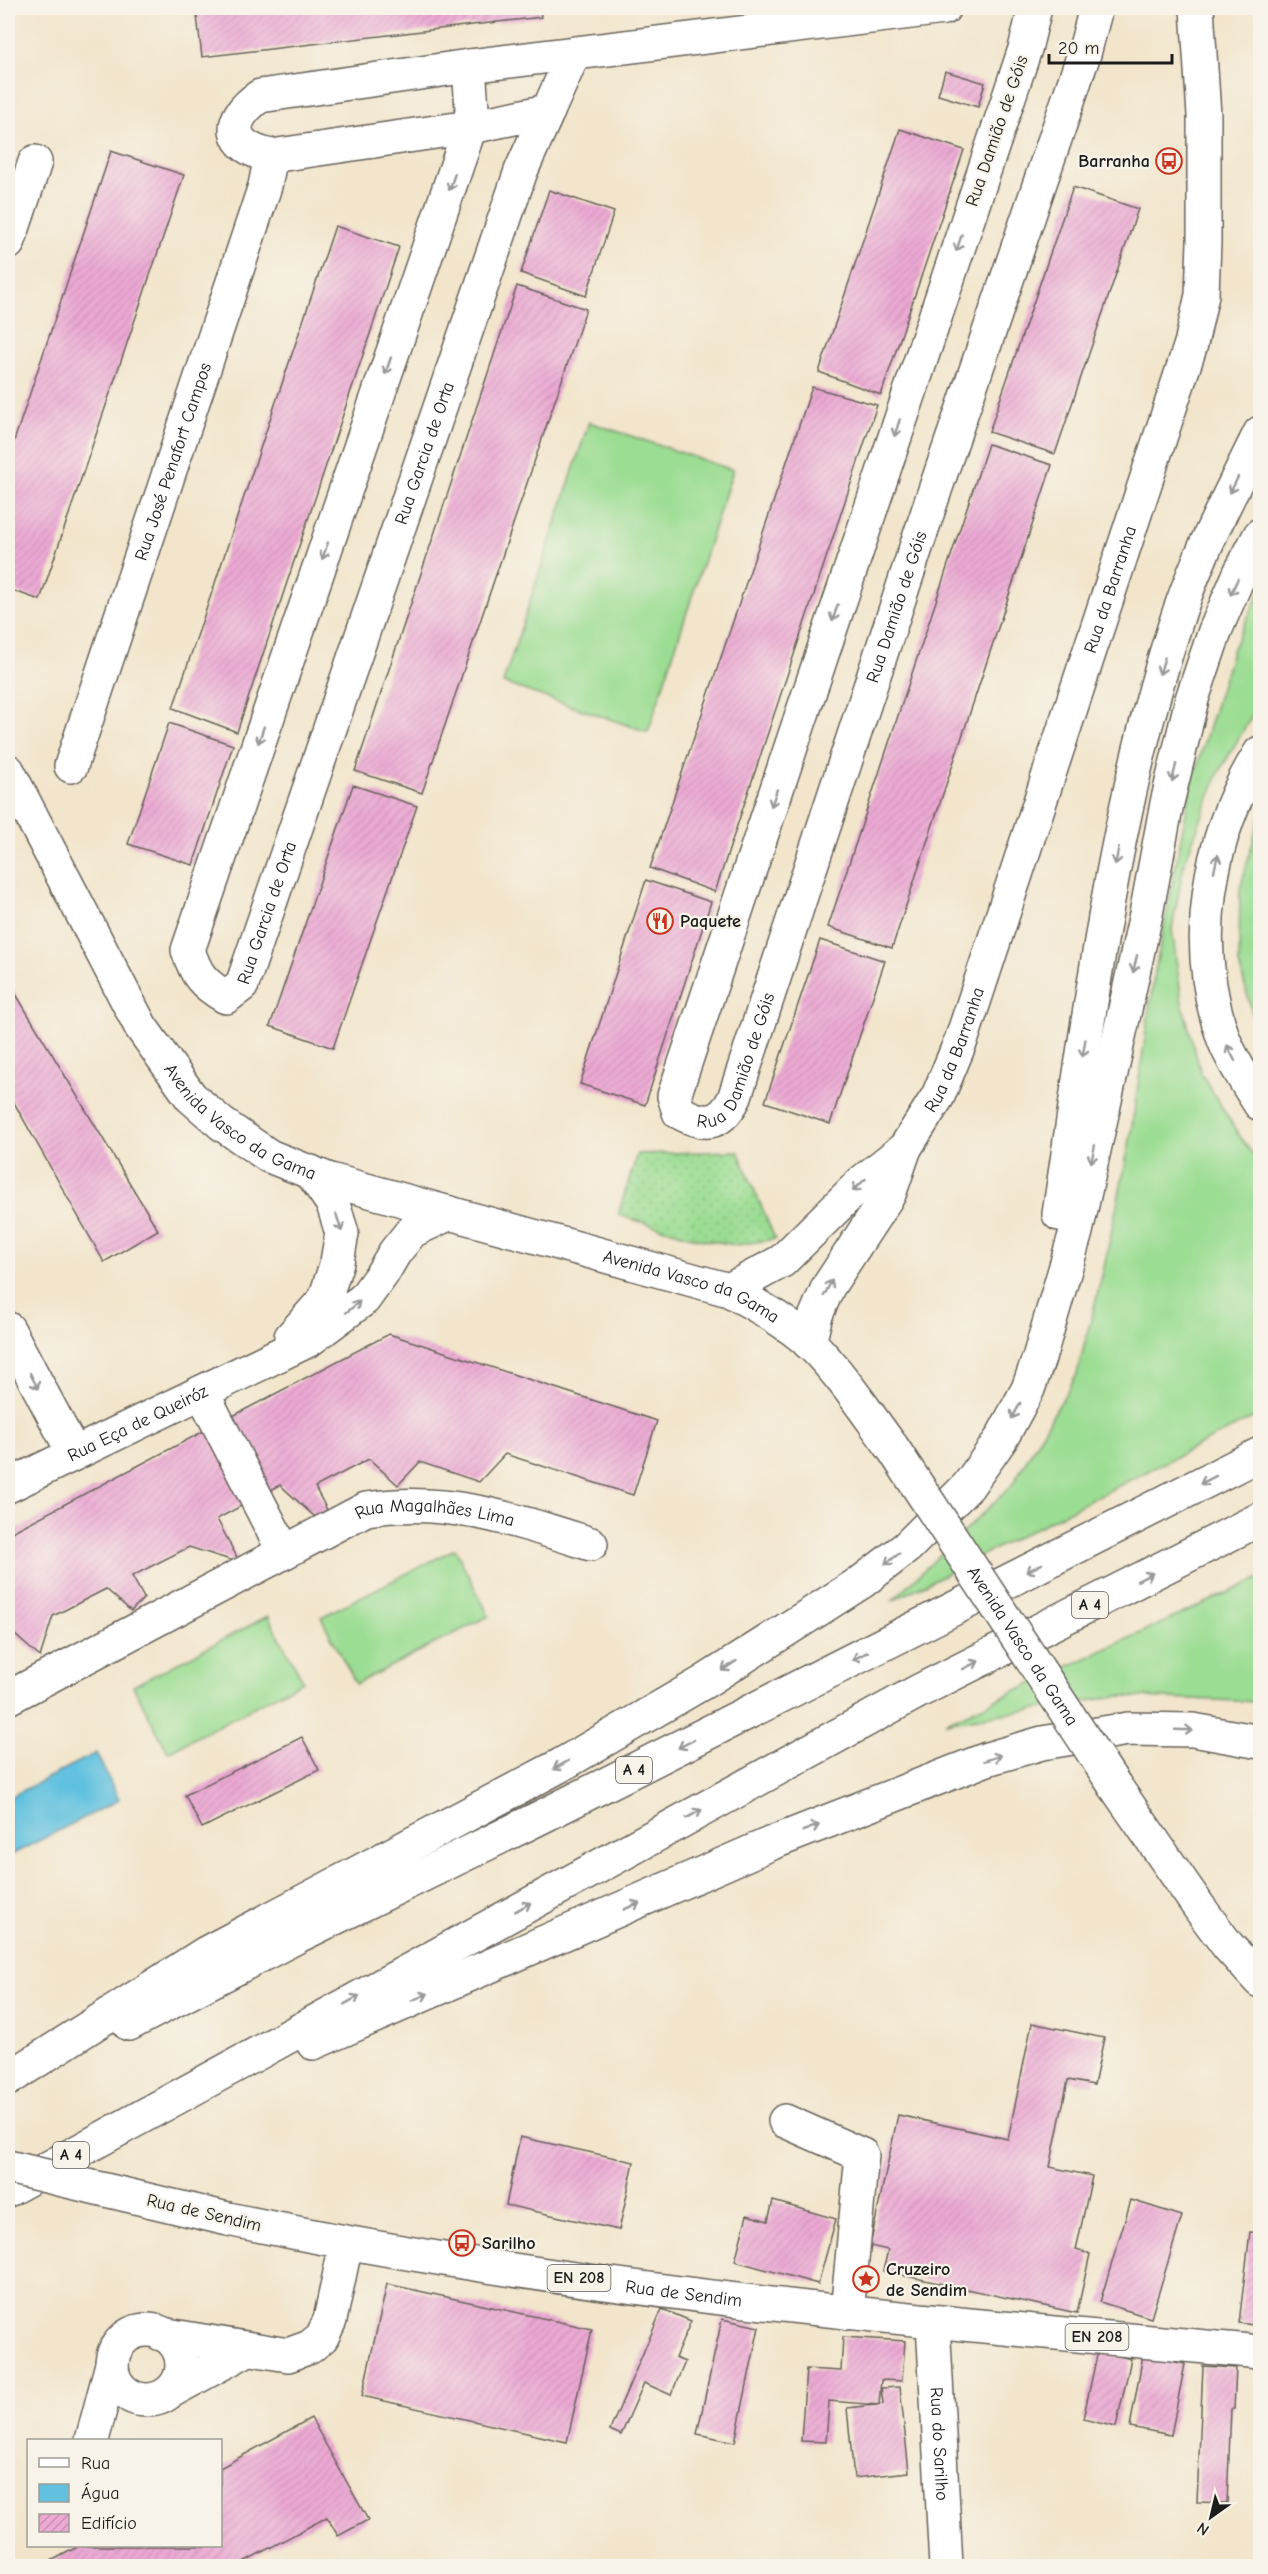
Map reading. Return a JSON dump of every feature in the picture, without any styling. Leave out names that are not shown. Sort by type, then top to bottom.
[{"type":"main road","points":[[574,53],[548,111],[470,127],[271,156],[255,153],[244,146],[237,137],[236,124],[240,112],[260,96],[469,66],[574,53],[944,8]]},
{"type":"main road","name":"Rua Damião de Góis","points":[[1035,8],[1025,49],[674,1096],[679,1112],[696,1122],[714,1120],[726,1114],[734,1099],[928,510],[1084,54],[1096,8]]},
{"type":"main road","name":"Rua da Barranha","points":[[809,1343],[816,1315],[828,1287],[889,1194],[904,1148],[938,1096],[962,1038],[1191,344],[1202,295],[1204,242],[1204,115],[1197,8]]},
{"type":"main road","points":[[469,66],[472,109],[470,127]]},
{"type":"main road","name":"Rua Garcia de Orta","points":[[470,127],[188,950],[193,967],[206,986],[226,997],[242,985],[518,182],[548,111]]},
{"type":"main road","name":"Rua José Penafort Campos","points":[[71,766],[265,186],[271,156]]},
{"type":"main road","points":[[8,243],[34,162]]},
{"type":"main road","points":[[1040,1358],[1101,936],[1131,784],[1180,608],[1260,433]]},
{"type":"main road","points":[[8,2079],[206,1953],[561,1765],[704,1682],[863,1581],[907,1547],[968,1486],[1001,1439],[1028,1389],[1040,1358],[1076,1232],[1146,914],[1167,803],[1192,699],[1215,631],[1240,573],[1260,535]]},
{"type":"main road","points":[[1260,753],[1230,813],[1216,862],[1207,905],[1207,950],[1213,996],[1225,1040],[1246,1083],[1260,1104]]},
{"type":"main road","name":"Avenida Vasco da Gama","points":[[8,771],[141,1027],[191,1097],[222,1124],[268,1156],[330,1180],[729,1290],[774,1315],[809,1343],[835,1369],[892,1447],[1115,1786],[1201,1910],[1228,1946],[1260,1981]]},
{"type":"main road","name":"Rua da Barranha","points":[[729,1290],[782,1261],[862,1182],[904,1148]]},
{"type":"main road","name":"Rua Eça de Queiróz","points":[[268,1359],[325,1299],[337,1262],[342,1233],[333,1204],[311,1172]]},
{"type":"main road","name":"Rua Eça de Queiróz","points":[[8,1486],[309,1340],[364,1299],[394,1252],[412,1231],[450,1213]]},
{"type":"main road","points":[[8,1329],[74,1454]]},
{"type":"main road","points":[[202,1392],[284,1552]]},
{"type":"main road","name":"A 4","points":[[8,2087],[298,1936],[542,1817],[1260,1454]]},
{"type":"main road","name":"Rua Magalhães Lima","points":[[8,1698],[366,1509],[418,1504],[448,1505],[510,1518],[591,1544]]},
{"type":"main road","name":"A 4","points":[[8,2190],[919,1691],[1260,1519]]},
{"type":"main road","points":[[135,2120],[772,1843],[987,1759],[1042,1743],[1128,1729],[1193,1730],[1260,1742]]},
{"type":"main road","points":[[785,2121],[862,2155],[848,2313]]},
{"type":"main road","name":"Rua de Sendim","points":[[8,2167],[228,2219],[346,2244],[752,2303],[1260,2352]]},
{"type":"main road","points":[[161,2334],[288,2355],[310,2347],[322,2337],[330,2320],[346,2244]]},
{"type":"main road","name":"Rua do Sarilho","points":[[933,2322],[946,2566]]},
{"type":"main road","points":[[93,2438],[112,2364],[120,2343],[128,2335],[150,2330],[171,2339],[182,2360],[182,2371],[166,2394],[149,2400],[138,2399],[127,2394],[118,2386],[113,2375],[112,2364]]},
{"type":"main road","points":[[93,2438],[166,2394],[248,2349]]},
{"type":"green space","points":[[589,422],[733,470],[648,732],[503,683]]},
{"type":"green space","points":[[1260,592],[1260,702],[1218,774],[1184,864],[1172,929],[1182,1003],[1201,1073],[1240,1137],[1260,1164],[1260,1414],[892,1601],[1012,1485],[1077,1374],[1104,1268],[1129,1146],[1154,977],[1191,786],[1233,648]]},
{"type":"green space","points":[[1260,816],[1260,1042],[1239,964],[1240,889]]},
{"type":"green space","points":[[738,1151],[775,1239],[737,1245],[699,1239],[618,1215],[637,1154]]},
{"type":"green space","points":[[455,1549],[489,1616],[356,1684],[321,1617]]},
{"type":"green space","points":[[1260,1578],[1260,1702],[1120,1696],[945,1723]]},
{"type":"green space","points":[[268,1616],[303,1681],[168,1752],[133,1686]]},
{"type":"water","points":[[96,1753],[119,1800],[9,1856],[8,1798]]},
{"type":"building","points":[[196,8],[540,8],[541,17],[202,57]]},
{"type":"building","points":[[945,71],[985,83],[978,107],[938,95]]},
{"type":"building","points":[[900,129],[964,150],[881,395],[819,372]]},
{"type":"building","points":[[111,151],[184,175],[40,600],[8,589],[8,459]]},
{"type":"building","points":[[1073,187],[1138,209],[1055,454],[989,432]]},
{"type":"building","points":[[549,190],[614,212],[586,296],[521,273]]},
{"type":"building","points":[[335,226],[399,247],[237,732],[173,708]]},
{"type":"building","points":[[517,286],[586,309],[422,793],[355,771]]},
{"type":"building","points":[[812,387],[877,405],[715,892],[650,868]]},
{"type":"building","points":[[988,444],[1052,465],[892,948],[828,927]]},
{"type":"building","points":[[169,723],[233,745],[193,865],[128,844]]},
{"type":"building","points":[[353,785],[417,806],[333,1048],[270,1026]]},
{"type":"building","points":[[646,880],[711,902],[645,1105],[580,1084]]},
{"type":"building","points":[[820,940],[885,961],[830,1124],[765,1102]]},
{"type":"building","points":[[8,981],[158,1230],[104,1262],[8,1092]]},
{"type":"building","points":[[389,1334],[657,1421],[633,1495],[505,1454],[479,1482],[420,1462],[398,1485],[369,1459],[315,1487],[327,1510],[315,1517],[280,1485],[217,1519],[240,1563],[189,1547],[132,1576],[144,1598],[131,1611],[106,1589],[53,1616],[40,1657],[15,1635],[8,1639],[8,1534]]},
{"type":"building","points":[[302,1737],[319,1770],[202,1828],[185,1795]]},
{"type":"building","points":[[1032,2023],[1104,2038],[1094,2085],[1068,2080],[1050,2167],[1092,2176],[1076,2250],[1090,2254],[1077,2313],[883,2271],[888,2250],[870,2246],[898,2115],[1008,2139]]},
{"type":"building","points":[[520,2137],[634,2162],[619,2230],[506,2205]]},
{"type":"building","points":[[1131,2200],[1182,2216],[1151,2318],[1100,2302]]},
{"type":"building","points":[[773,2201],[836,2219],[818,2284],[735,2261],[747,2215],[768,2221]]},
{"type":"building","points":[[1250,2232],[1260,2233],[1260,2326],[1239,2323]]},
{"type":"building","points":[[387,2284],[592,2329],[567,2442],[362,2396]]},
{"type":"building","points":[[662,2309],[691,2321],[675,2358],[685,2362],[671,2395],[644,2383],[621,2435],[610,2430]]},
{"type":"building","points":[[722,2319],[759,2327],[735,2442],[697,2434]]},
{"type":"building","points":[[843,2337],[905,2341],[902,2381],[881,2380],[879,2405],[829,2401],[826,2442],[801,2441],[806,2369],[841,2371]]},
{"type":"building","points":[[1098,2351],[1131,2359],[1116,2427],[1083,2419]]},
{"type":"building","points":[[1143,2355],[1185,2364],[1171,2435],[1130,2427]]},
{"type":"building","points":[[1203,2366],[1236,2368],[1234,2409],[1231,2409],[1227,2503],[1197,2502]]},
{"type":"building","points":[[900,2387],[909,2472],[854,2478],[847,2408],[883,2404],[881,2388]]},
{"type":"building","points":[[311,2418],[368,2520],[338,2536],[327,2517],[236,2566],[52,2566],[49,2562],[77,2547],[222,2547],[222,2467]]},
{"type":"place","name":"Barranha","points":[[1169,161]]},
{"type":"place","name":"Paquete","points":[[660,921]]},
{"type":"place","name":"Sarilho","points":[[462,2243]]},
{"type":"place","name":"Cruzeiro de Sendim","points":[[866,2279]]}]
